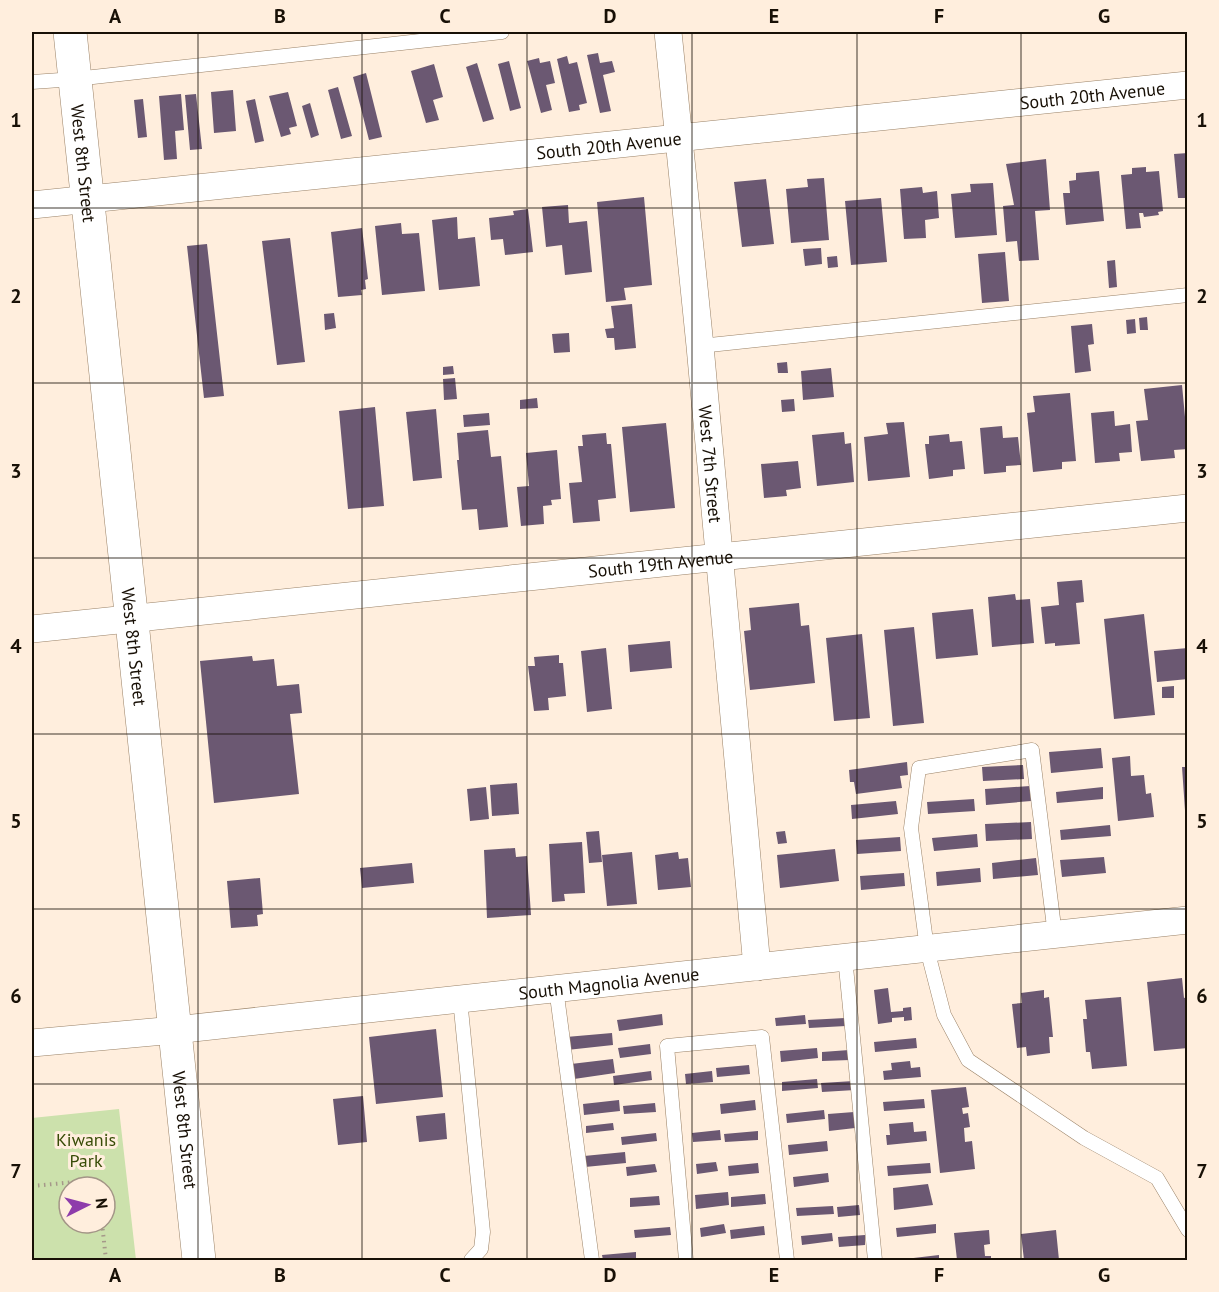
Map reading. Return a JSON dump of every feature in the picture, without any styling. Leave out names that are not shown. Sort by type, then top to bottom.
[{"type":"main road","name":"West 8th Street","points":[[70,32],[199,1260]]},
{"type":"street","name":"West 7th Street","points":[[668,32],[700,346],[757,967]]},
{"type":"street","name":"South 20th Avenue","points":[[32,206],[1188,85]]},
{"type":"street","name":"South 19th Avenue","points":[[32,629],[1188,508]]},
{"type":"street","name":"South Magnolia Avenue","points":[[32,1043],[175,1030],[1188,920]]},
{"type":"lane","points":[[32,82],[75,80],[502,32]]},
{"type":"lane","points":[[700,346],[1188,295]]},
{"type":"lane","points":[[1055,935],[1032,750],[919,768],[911,828],[927,949],[944,1015],[968,1060],[1084,1138],[1157,1178],[1188,1230]]},
{"type":"lane","points":[[845,957],[875,1260]]},
{"type":"lane","points":[[556,988],[592,1260]]},
{"type":"lane","points":[[460,999],[483,1232],[481,1249],[471,1260]]},
{"type":"lane","points":[[686,1260],[668,1046],[762,1037],[787,1260]]},
{"type":"path","points":[[32,1186],[57,1184]]},
{"type":"path","points":[[103,1235],[106,1260]]},
{"type":"green space","name":"Kiwanis Park","points":[[119,1109],[136,1260],[32,1260],[32,1118]]},
{"type":"building","points":[[598,53],[600,63],[612,61],[615,72],[603,75],[611,111],[600,113],[587,55]]},
{"type":"building","points":[[567,56],[569,64],[577,62],[587,103],[579,105],[580,110],[569,112],[557,59]]},
{"type":"building","points":[[539,58],[540,63],[550,61],[555,83],[546,85],[552,110],[541,113],[527,61]]},
{"type":"building","points":[[509,61],[521,108],[510,111],[498,64]]},
{"type":"building","points":[[477,63],[494,119],[483,122],[466,67]]},
{"type":"building","points":[[434,64],[443,97],[433,100],[439,120],[426,123],[411,71]]},
{"type":"building","points":[[366,73],[382,137],[369,140],[353,77]]},
{"type":"building","points":[[338,87],[352,136],[341,139],[328,90]]},
{"type":"building","points":[[233,90],[236,131],[214,133],[211,92]]},
{"type":"building","points":[[288,92],[297,126],[289,128],[291,134],[281,137],[269,96]]},
{"type":"building","points":[[181,94],[184,130],[175,131],[177,159],[164,160],[159,96]]},
{"type":"building","points":[[196,94],[202,149],[190,150],[185,95]]},
{"type":"building","points":[[143,99],[147,137],[138,138],[134,100]]},
{"type":"building","points":[[255,99],[264,141],[255,143],[246,101]]},
{"type":"building","points":[[310,103],[319,135],[311,138],[302,106]]},
{"type":"building","points":[[1188,153],[1188,198],[1178,198],[1174,154]]},
{"type":"building","points":[[1046,159],[1050,210],[1035,211],[1039,260],[1019,261],[1017,241],[1006,242],[1003,206],[1014,205],[1006,164]]},
{"type":"building","points":[[1146,167],[1146,172],[1159,171],[1163,211],[1158,212],[1159,215],[1144,217],[1143,213],[1139,213],[1141,228],[1126,229],[1121,175],[1132,174],[1132,168]]},
{"type":"building","points":[[1099,171],[1104,221],[1066,225],[1063,193],[1070,193],[1069,181],[1076,180],[1076,173]]},
{"type":"building","points":[[824,178],[829,240],[791,243],[786,189],[808,187],[807,179]]},
{"type":"building","points":[[766,179],[774,244],[742,247],[734,182]]},
{"type":"building","points":[[993,183],[997,235],[955,238],[951,194],[971,192],[970,184]]},
{"type":"building","points":[[922,187],[923,193],[937,191],[939,218],[925,220],[926,238],[904,239],[900,189]]},
{"type":"building","points":[[644,197],[652,285],[624,288],[626,300],[606,302],[597,202]]},
{"type":"building","points":[[881,198],[887,262],[851,265],[845,201]]},
{"type":"building","points":[[568,205],[569,223],[587,221],[592,272],[565,275],[562,245],[546,247],[542,207]]},
{"type":"building","points":[[528,209],[533,252],[505,255],[503,239],[491,240],[489,218],[514,215],[513,211]]},
{"type":"building","points":[[457,217],[458,239],[475,237],[480,286],[439,290],[432,220]]},
{"type":"building","points":[[401,223],[402,234],[419,233],[425,291],[382,295],[375,226]]},
{"type":"building","points":[[362,228],[368,279],[365,280],[366,289],[361,290],[362,295],[338,297],[331,232]]},
{"type":"building","points":[[290,238],[305,362],[277,365],[262,241]]},
{"type":"building","points":[[207,244],[224,396],[204,398],[187,246]]},
{"type":"building","points":[[821,248],[822,264],[805,266],[803,249]]},
{"type":"building","points":[[1005,252],[1009,301],[982,303],[978,254]]},
{"type":"building","points":[[837,256],[838,267],[828,268],[827,257]]},
{"type":"building","points":[[1115,260],[1117,287],[1109,288],[1107,261]]},
{"type":"building","points":[[632,304],[636,348],[615,350],[614,338],[607,338],[605,329],[614,328],[611,306]]},
{"type":"building","points":[[334,313],[336,328],[325,330],[324,314]]},
{"type":"building","points":[[1147,317],[1148,330],[1140,330],[1139,318]]},
{"type":"building","points":[[1135,319],[1136,333],[1127,334],[1126,320]]},
{"type":"building","points":[[1092,324],[1094,344],[1088,345],[1091,371],[1075,373],[1071,326]]},
{"type":"building","points":[[569,333],[570,352],[554,353],[552,334]]},
{"type":"building","points":[[787,362],[788,373],[778,373],[777,363]]},
{"type":"building","points":[[453,366],[454,374],[443,375],[443,367]]},
{"type":"building","points":[[831,368],[834,397],[803,400],[801,371]]},
{"type":"building","points":[[455,378],[457,399],[444,400],[443,379]]},
{"type":"building","points":[[1182,385],[1188,449],[1174,450],[1175,458],[1141,461],[1136,421],[1148,420],[1144,389]]},
{"type":"building","points":[[1070,393],[1076,461],[1062,462],[1062,469],[1033,472],[1027,413],[1035,412],[1033,396]]},
{"type":"building","points":[[537,398],[538,408],[520,409],[520,400]]},
{"type":"building","points":[[794,399],[795,411],[782,412],[781,400]]},
{"type":"building","points":[[375,407],[384,506],[348,509],[339,411]]},
{"type":"building","points":[[436,409],[442,478],[413,481],[406,412]]},
{"type":"building","points":[[1114,411],[1115,426],[1130,424],[1132,452],[1119,453],[1120,461],[1095,463],[1091,413]]},
{"type":"building","points":[[489,413],[490,425],[464,427],[463,415]]},
{"type":"building","points":[[904,422],[910,477],[868,481],[864,437],[888,434],[886,423]]},
{"type":"building","points":[[666,423],[675,508],[630,512],[622,427]]},
{"type":"building","points":[[1002,426],[1003,438],[1018,437],[1021,465],[1006,466],[1006,472],[984,474],[980,428]]},
{"type":"building","points":[[488,430],[491,457],[501,456],[508,527],[479,530],[477,509],[462,510],[457,433]]},
{"type":"building","points":[[844,432],[845,444],[851,443],[854,482],[817,486],[812,435]]},
{"type":"building","points":[[606,433],[607,444],[611,444],[616,498],[598,500],[600,521],[573,523],[569,483],[582,482],[578,446],[583,446],[582,435]]},
{"type":"building","points":[[949,434],[950,442],[962,441],[965,469],[953,470],[953,476],[929,479],[925,444],[929,444],[929,436]]},
{"type":"building","points":[[557,450],[561,499],[551,500],[552,505],[543,506],[544,524],[521,526],[517,487],[529,486],[526,453]]},
{"type":"building","points":[[798,461],[801,488],[786,490],[787,496],[764,498],[761,464]]},
{"type":"building","points":[[1082,580],[1084,602],[1076,603],[1080,644],[1055,646],[1055,643],[1045,644],[1041,607],[1059,605],[1057,582]]},
{"type":"building","points":[[1015,594],[1016,600],[1030,599],[1034,643],[992,647],[988,597]]},
{"type":"building","points":[[799,603],[801,626],[809,625],[815,683],[750,690],[744,631],[751,630],[749,608]]},
{"type":"building","points":[[973,609],[978,655],[936,659],[932,613]]},
{"type":"building","points":[[1144,614],[1155,715],[1114,719],[1104,619]]},
{"type":"building","points":[[914,627],[924,723],[893,726],[884,630]]},
{"type":"building","points":[[862,634],[870,718],[834,721],[826,638]]},
{"type":"building","points":[[670,641],[672,668],[630,672],[628,645]]},
{"type":"building","points":[[606,648],[612,709],[587,712],[581,651]]},
{"type":"building","points":[[1188,648],[1188,679],[1157,682],[1154,651]]},
{"type":"building","points":[[559,655],[559,663],[563,663],[566,696],[548,698],[549,710],[534,711],[528,666],[535,666],[534,657]]},
{"type":"building","points":[[252,656],[253,661],[274,659],[277,686],[299,684],[302,713],[290,714],[299,794],[214,803],[200,661]]},
{"type":"building","points":[[1174,686],[1174,698],[1162,698],[1162,687]]},
{"type":"building","points":[[1101,748],[1103,768],[1051,773],[1049,752]]},
{"type":"building","points":[[1130,756],[1131,776],[1144,775],[1146,794],[1151,793],[1154,817],[1118,821],[1112,758]]},
{"type":"building","points":[[907,762],[908,775],[900,776],[902,788],[856,794],[854,782],[850,782],[849,770]]},
{"type":"building","points":[[1023,765],[1024,779],[983,781],[982,767]]},
{"type":"building","points":[[1182,767],[1188,767],[1188,825],[1186,825]]},
{"type":"building","points":[[517,783],[519,814],[492,816],[490,785]]},
{"type":"building","points":[[1030,786],[1031,801],[986,805],[985,789]]},
{"type":"building","points":[[486,787],[489,819],[470,821],[467,789]]},
{"type":"building","points":[[1103,787],[1103,799],[1057,803],[1056,792]]},
{"type":"building","points":[[974,799],[975,811],[928,814],[927,802]]},
{"type":"building","points":[[896,801],[898,814],[852,819],[851,805]]},
{"type":"building","points":[[1031,822],[1032,839],[986,841],[985,824]]},
{"type":"building","points":[[1110,825],[1111,836],[1061,840],[1060,830]]},
{"type":"building","points":[[599,831],[602,862],[589,863],[586,832]]},
{"type":"building","points":[[785,831],[787,843],[778,844],[776,832]]},
{"type":"building","points":[[977,834],[978,847],[934,851],[932,838]]},
{"type":"building","points":[[900,837],[901,851],[857,854],[856,840]]},
{"type":"building","points":[[582,842],[585,893],[564,894],[565,901],[552,902],[549,844]]},
{"type":"building","points":[[515,848],[516,857],[527,856],[531,915],[487,918],[484,850]]},
{"type":"building","points":[[835,849],[839,881],[780,888],[777,855]]},
{"type":"building","points":[[632,852],[637,904],[607,906],[602,855]]},
{"type":"building","points":[[678,852],[679,859],[688,858],[691,887],[658,890],[655,855]]},
{"type":"building","points":[[1104,857],[1106,873],[1062,877],[1060,860]]},
{"type":"building","points":[[1036,858],[1038,875],[993,879],[992,863]]},
{"type":"building","points":[[412,863],[414,883],[362,888],[360,868]]},
{"type":"building","points":[[980,868],[981,882],[937,886],[936,872]]},
{"type":"building","points":[[904,873],[905,886],[861,890],[860,876]]},
{"type":"building","points":[[260,878],[263,914],[257,915],[258,926],[231,928],[227,881]]},
{"type":"building","points":[[1182,978],[1184,998],[1187,997],[1188,1000],[1188,1048],[1154,1051],[1147,982]]},
{"type":"building","points":[[888,988],[891,1012],[903,1011],[903,1008],[911,1007],[912,1020],[904,1021],[904,1017],[892,1018],[892,1022],[878,1024],[874,990]]},
{"type":"building","points":[[1044,990],[1044,998],[1049,997],[1053,1037],[1049,1037],[1050,1053],[1027,1056],[1026,1047],[1017,1048],[1012,1004],[1022,1003],[1021,993]]},
{"type":"building","points":[[1121,997],[1127,1066],[1092,1069],[1090,1052],[1086,1052],[1083,1019],[1087,1019],[1085,1000]]},
{"type":"building","points":[[662,1014],[663,1025],[619,1031],[617,1020]]},
{"type":"building","points":[[805,1015],[806,1024],[776,1026],[775,1018]]},
{"type":"building","points":[[845,1018],[846,1026],[809,1028],[808,1020]]},
{"type":"building","points":[[436,1029],[443,1097],[376,1104],[369,1037]]},
{"type":"building","points":[[612,1033],[613,1045],[567,1050],[566,1037]]},
{"type":"building","points":[[916,1038],[917,1048],[875,1052],[874,1042]]},
{"type":"building","points":[[650,1044],[651,1054],[620,1058],[618,1048]]},
{"type":"building","points":[[817,1048],[818,1058],[781,1062],[780,1051]]},
{"type":"building","points":[[849,1050],[850,1060],[822,1061],[822,1052]]},
{"type":"building","points":[[613,1059],[615,1073],[574,1079],[571,1064]]},
{"type":"building","points":[[910,1061],[911,1068],[920,1067],[921,1077],[884,1080],[883,1071],[892,1070],[891,1063]]},
{"type":"building","points":[[749,1065],[750,1074],[717,1077],[716,1068]]},
{"type":"building","points":[[651,1071],[652,1080],[614,1085],[613,1076]]},
{"type":"building","points":[[712,1071],[713,1082],[686,1084],[685,1074]]},
{"type":"building","points":[[817,1079],[818,1088],[782,1091],[782,1082]]},
{"type":"building","points":[[854,1081],[855,1090],[822,1092],[821,1083]]},
{"type":"building","points":[[966,1087],[969,1107],[962,1108],[963,1114],[968,1113],[970,1127],[964,1128],[965,1142],[972,1141],[975,1169],[940,1173],[931,1090]]},
{"type":"building","points":[[363,1096],[367,1142],[338,1145],[333,1099]]},
{"type":"building","points":[[924,1099],[925,1108],[884,1111],[883,1102]]},
{"type":"building","points":[[619,1100],[620,1111],[584,1115],[583,1104]]},
{"type":"building","points":[[755,1100],[756,1110],[721,1114],[720,1104]]},
{"type":"building","points":[[655,1103],[656,1112],[624,1114],[623,1106]]},
{"type":"building","points":[[824,1110],[825,1119],[787,1123],[786,1114]]},
{"type":"building","points":[[854,1112],[855,1128],[829,1131],[828,1114]]},
{"type":"building","points":[[445,1113],[447,1139],[419,1142],[416,1116]]},
{"type":"building","points":[[913,1122],[914,1132],[926,1131],[927,1141],[887,1145],[886,1135],[890,1135],[889,1124]]},
{"type":"building","points":[[613,1123],[614,1130],[586,1133],[586,1126]]},
{"type":"building","points":[[720,1130],[721,1140],[693,1142],[692,1133]]},
{"type":"building","points":[[758,1131],[758,1140],[725,1142],[724,1134]]},
{"type":"building","points":[[656,1133],[657,1141],[622,1145],[621,1137]]},
{"type":"building","points":[[827,1141],[828,1151],[789,1155],[788,1145]]},
{"type":"building","points":[[625,1152],[626,1163],[585,1167],[584,1156]]},
{"type":"building","points":[[716,1162],[718,1171],[697,1174],[696,1164]]},
{"type":"building","points":[[758,1163],[759,1173],[729,1176],[728,1166]]},
{"type":"building","points":[[930,1163],[931,1173],[888,1176],[887,1166]]},
{"type":"building","points":[[655,1164],[657,1172],[627,1176],[626,1167]]},
{"type":"building","points":[[828,1173],[829,1182],[794,1187],[793,1177]]},
{"type":"building","points":[[928,1184],[933,1205],[894,1210],[893,1188]]},
{"type":"building","points":[[728,1192],[729,1205],[696,1209],[695,1195]]},
{"type":"building","points":[[765,1194],[766,1204],[731,1207],[731,1197]]},
{"type":"building","points":[[659,1196],[660,1205],[630,1207],[630,1198]]},
{"type":"building","points":[[859,1205],[860,1215],[838,1217],[837,1207]]},
{"type":"building","points":[[833,1206],[834,1214],[797,1216],[796,1208]]},
{"type":"building","points":[[724,1224],[726,1233],[701,1237],[700,1228]]},
{"type":"building","points":[[936,1224],[936,1233],[897,1237],[896,1228]]},
{"type":"building","points":[[764,1226],[765,1235],[731,1239],[730,1230]]},
{"type":"building","points":[[670,1227],[671,1235],[635,1238],[634,1230]]},
{"type":"building","points":[[989,1230],[990,1244],[984,1245],[985,1256],[991,1256],[991,1260],[957,1260],[954,1233]]},
{"type":"building","points":[[1056,1230],[1059,1260],[1024,1260],[1021,1234]]},
{"type":"building","points":[[832,1233],[833,1241],[802,1245],[801,1236]]},
{"type":"building","points":[[865,1235],[865,1245],[839,1247],[838,1237]]},
{"type":"building","points":[[636,1252],[636,1260],[603,1260],[602,1255]]},
{"type":"building","points":[[939,1255],[939,1260],[905,1260],[905,1259]]}]
